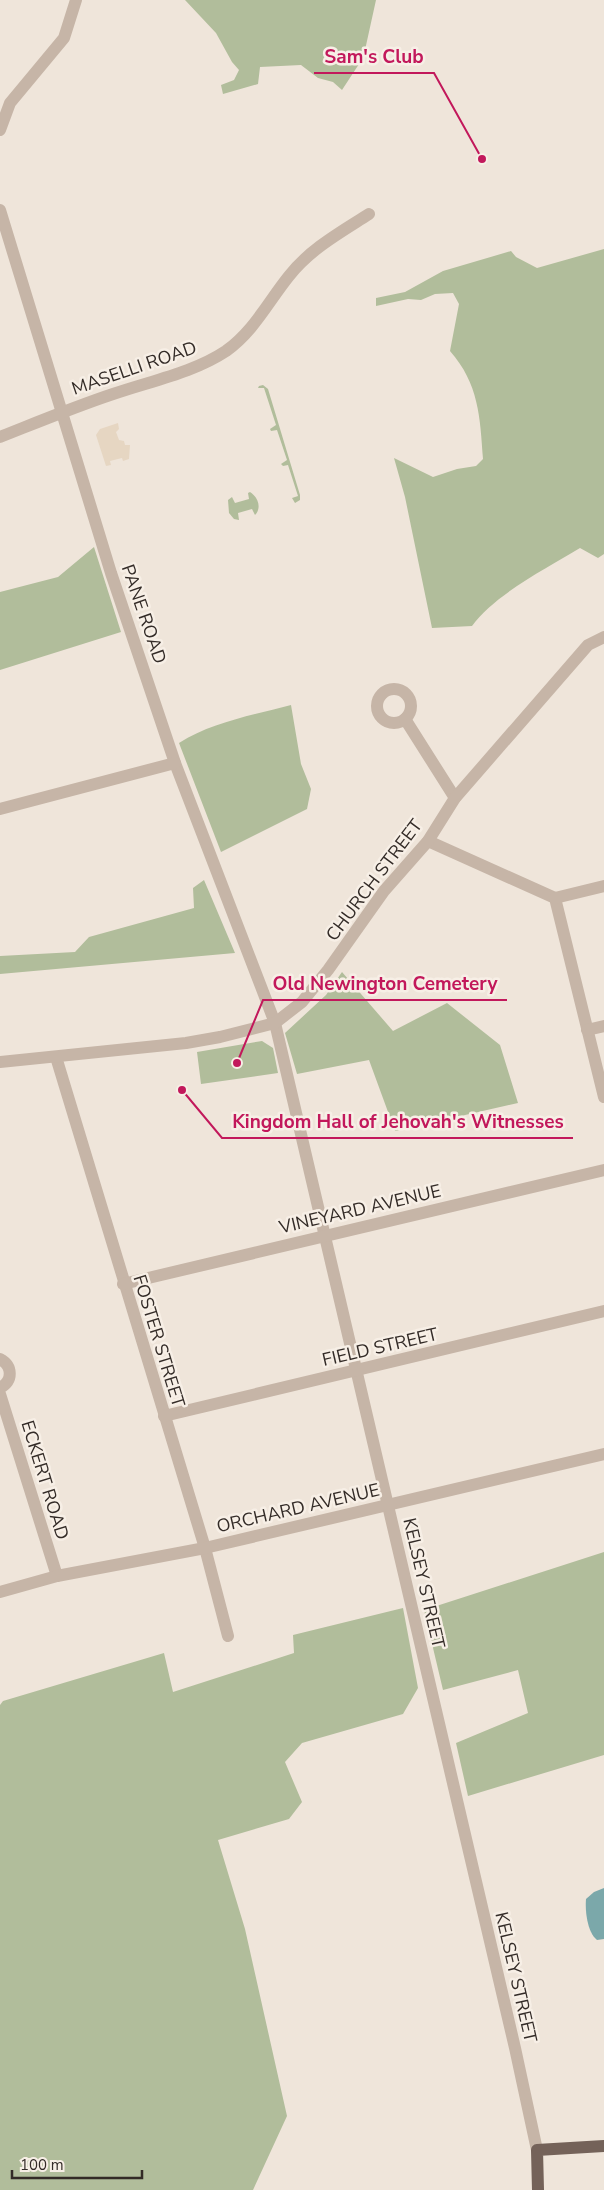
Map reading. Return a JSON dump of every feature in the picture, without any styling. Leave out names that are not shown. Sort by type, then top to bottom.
[{"type":"main road","points":[[538,2190],[537,2150],[604,2146]]},
{"type":"street","points":[[0,130],[10,103],[64,38],[76,0]]},
{"type":"street","name":"PANE ROAD","points":[[0,210],[111,573],[175,763],[275,1023]]},
{"type":"street","name":"MASELLI ROAD","points":[[0,437],[61,411],[179,373],[216,357],[228,349],[260,318],[289,276],[313,251],[369,214]]},
{"type":"street","name":"CHURCH STREET","points":[[0,1062],[186,1043],[220,1038],[275,1023],[302,1002],[323,977],[384,891],[428,841],[455,798],[588,645],[604,638]]},
{"type":"street","points":[[405,718],[455,798]]},
{"type":"street","points":[[0,808],[175,763]]},
{"type":"street","points":[[428,841],[555,898],[604,886]]},
{"type":"street","points":[[555,898],[604,1097]]},
{"type":"street","name":"KELSEY STREET","points":[[275,1023],[326,1235],[537,2150]]},
{"type":"street","points":[[588,1030],[604,1026]]},
{"type":"street","name":"FOSTER STREET","points":[[56,1057],[123,1284],[205,1548],[228,1636]]},
{"type":"street","name":"VINEYARD AVENUE","points":[[123,1284],[604,1170]]},
{"type":"street","name":"FIELD STREET","points":[[164,1416],[604,1311]]},
{"type":"street","points":[[0,1359],[7,1364],[10,1373],[7,1383],[0,1388]]},
{"type":"street","name":"ECKERT ROAD","points":[[0,1394],[57,1576]]},
{"type":"street","name":"ORCHARD AVENUE","points":[[0,1592],[57,1576],[205,1548],[604,1454]]},
{"type":"green space","points":[[185,0],[376,0],[365,50],[359,64],[342,90],[333,82],[318,78],[301,65],[260,67],[258,84],[223,94],[221,85],[234,80],[239,70],[232,62],[216,33]]},
{"type":"green space","points":[[604,249],[604,554],[598,558],[580,548],[507,593],[472,626],[432,628],[405,497],[394,458],[433,477],[457,469],[476,466],[483,459],[479,415],[467,376],[460,363],[450,351],[459,304],[453,293],[435,294],[421,300],[408,299],[376,306],[376,298],[405,292],[443,271],[511,251],[516,257],[537,268]]},
{"type":"green space","points":[[263,385],[268,389],[300,495],[300,500],[295,503],[292,498],[298,496],[288,465],[283,466],[281,464],[287,460],[277,430],[271,431],[270,429],[276,425],[264,388],[258,388]]},
{"type":"green space","points":[[250,492],[258,503],[257,512],[255,515],[252,509],[238,513],[239,520],[234,519],[229,513],[228,500],[232,497],[235,503],[249,499],[248,493]]},
{"type":"green space","points":[[94,547],[121,632],[0,670],[0,592],[58,577]]},
{"type":"green space","points":[[291,705],[301,764],[311,789],[307,809],[221,852],[179,743],[219,724]]},
{"type":"green space","points":[[204,880],[235,953],[0,974],[0,956],[75,952],[89,937],[194,908],[193,888]]},
{"type":"green space","points":[[342,972],[393,1031],[447,1003],[500,1045],[518,1103],[395,1131],[369,1060],[297,1074],[285,1033],[326,995]]},
{"type":"green space","points":[[262,1041],[273,1048],[278,1073],[201,1084],[197,1052]]},
{"type":"green space","points":[[604,1552],[604,1755],[468,1796],[456,1743],[528,1713],[518,1670],[443,1690],[424,1610]]},
{"type":"green space","points":[[403,1608],[418,1688],[403,1714],[302,1743],[285,1762],[302,1802],[289,1819],[218,1840],[245,1929],[287,2116],[253,2190],[0,2190],[0,1705],[3,1701],[164,1653],[173,1692],[294,1653],[293,1635]]},
{"type":"shaded area","points":[[118,423],[119,429],[116,432],[119,440],[124,441],[125,445],[130,445],[129,459],[123,461],[122,458],[110,461],[111,465],[106,466],[96,435],[100,429]]},
{"type":"water","points":[[604,1888],[604,1939],[597,1940],[591,1932],[586,1915],[586,1899],[594,1892]]},
{"type":"place","name":"Sam's Club","points":[[482,159]]},
{"type":"place","name":"Old Newington Cemetery","points":[[237,1063]]},
{"type":"place","name":"Kingdom Hall of Jehovah's Witnesses","points":[[182,1090]]}]
